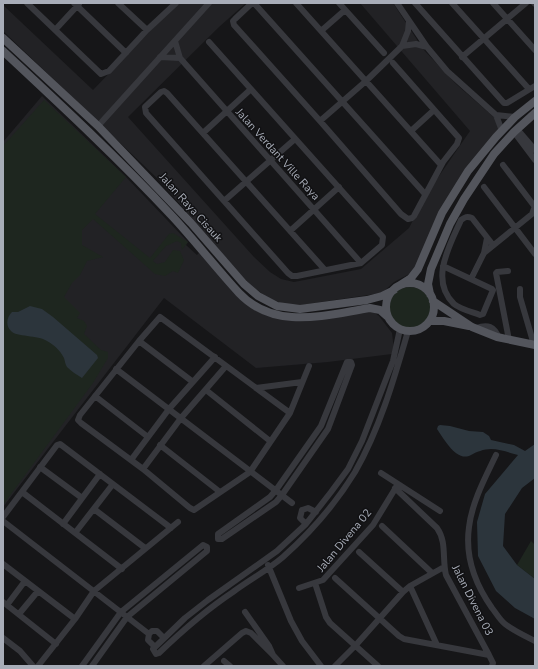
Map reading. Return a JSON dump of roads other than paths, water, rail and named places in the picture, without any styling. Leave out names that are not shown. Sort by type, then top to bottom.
[{"type":"main road","name":"Jalan Raya Cisauk","points":[[3,38],[98,126],[191,223],[244,284],[264,299],[277,306],[300,309],[367,300],[382,296],[397,288]]},
{"type":"main road","name":"Jalan Raya Cisauk","points":[[3,51],[49,92],[143,186],[177,221],[239,293],[250,303],[272,314],[295,318],[370,308],[380,310],[388,316]]},
{"type":"main road","points":[[535,101],[515,117],[486,148],[468,171],[442,213],[418,269],[411,278],[397,288],[388,298],[386,307],[388,316],[393,324],[404,330],[416,330],[424,327],[430,320],[434,311],[428,283],[431,269],[446,231],[464,198],[494,154],[515,130],[535,113]]},
{"type":"main road","points":[[486,148],[494,154]]},
{"type":"main road","points":[[397,288],[407,283],[420,285],[432,297],[474,327],[499,338],[534,345]]},
{"type":"main road","points":[[430,320],[444,321],[474,327]]},
{"type":"street","points":[[27,3],[101,74],[109,71],[176,3]]},
{"type":"street","points":[[118,3],[148,30]]},
{"type":"street","points":[[166,3],[171,8]]},
{"type":"street","points":[[98,126],[209,3]]},
{"type":"street","points":[[393,63],[458,138],[457,144],[441,165],[412,218],[405,217],[234,25],[233,21],[253,3],[425,194]]},
{"type":"street","points":[[296,3],[441,165]]},
{"type":"street","points":[[339,3],[384,53]]},
{"type":"street","points":[[397,3],[427,47],[447,71],[496,115],[502,131]]},
{"type":"street","points":[[414,3],[504,103],[507,103],[535,86]]},
{"type":"street","points":[[452,3],[529,89]]},
{"type":"street","points":[[493,3],[535,50]]},
{"type":"street","points":[[462,58],[526,3]]},
{"type":"street","points":[[55,30],[77,4],[126,53]]},
{"type":"street","points":[[321,31],[345,10]]},
{"type":"street","points":[[320,121],[366,81],[402,46],[407,36],[409,21]]},
{"type":"street","name":"Jalan Verdant Ville Raya","points":[[175,41],[180,58],[361,263]]},
{"type":"street","points":[[209,42],[383,237],[382,245],[361,263],[297,276],[292,276],[146,113],[146,107],[161,92],[166,92],[325,270]]},
{"type":"street","points":[[402,46],[416,44],[427,47]]},
{"type":"street","points":[[160,57],[180,58]]},
{"type":"street","points":[[203,132],[251,89]]},
{"type":"street","points":[[411,131],[434,110]]},
{"type":"street","points":[[496,115],[515,117]]},
{"type":"street","points":[[515,130],[524,141],[535,160]]},
{"type":"street","points":[[224,201],[295,139]]},
{"type":"street","points":[[524,141],[535,150]]},
{"type":"street","points":[[484,253],[492,245],[534,214],[535,206],[503,165]]},
{"type":"street","points":[[484,187],[535,254]]},
{"type":"street","points":[[290,231],[339,188]]},
{"type":"street","points":[[443,266],[493,290],[483,314],[480,315],[455,304],[449,296],[442,278],[443,266],[461,220],[465,217],[468,216],[472,218],[492,245]]},
{"type":"street","points":[[471,279],[484,253],[487,238]]},
{"type":"street","points":[[508,271],[496,273],[509,340]]},
{"type":"street","points":[[520,289],[520,297],[534,345]]},
{"type":"street","points":[[290,413],[161,317],[158,318],[116,368],[79,417],[79,421],[143,469],[194,510],[250,472],[290,413],[309,366]]},
{"type":"street","points":[[404,330],[382,412],[369,444],[355,472],[338,497],[301,540],[282,558],[211,607],[156,654],[153,649],[164,638],[208,600],[265,560],[306,524],[316,512],[348,469],[362,441],[404,330]]},
{"type":"street","points":[[139,341],[193,382]]},
{"type":"street","points":[[131,460],[169,409],[215,357]]},
{"type":"street","points":[[350,362],[352,366],[328,429],[282,495],[276,502],[222,540],[218,539],[218,534],[276,490],[321,426],[345,363],[350,362]]},
{"type":"street","points":[[143,469],[181,418],[226,366]]},
{"type":"street","points":[[116,368],[250,472],[302,510]]},
{"type":"street","points":[[256,388],[302,382]]},
{"type":"street","points":[[206,390],[270,441]]},
{"type":"street","points":[[95,396],[148,437]]},
{"type":"street","points":[[321,426],[328,429]]},
{"type":"street","points":[[362,441],[369,444]]},
{"type":"street","points":[[3,517],[40,466],[57,445],[60,444],[171,528]]},
{"type":"street","points":[[160,445],[220,492]]},
{"type":"street","points":[[496,455],[473,510],[469,527],[468,544],[470,560],[482,595],[497,615],[505,624],[535,640]]},
{"type":"street","points":[[40,466],[82,498]]},
{"type":"street","points":[[382,473],[396,486],[440,511]]},
{"type":"street","points":[[63,524],[100,474]]},
{"type":"street","points":[[75,533],[113,484]]},
{"type":"street","name":"Jalan Divena 03","points":[[396,486],[437,528],[443,538],[444,567],[446,575],[489,655],[493,663],[492,666]]},
{"type":"street","name":"Jalan Divena 02","points":[[299,588],[315,584],[323,580],[373,525],[396,486]]},
{"type":"street","points":[[22,492],[122,568]]},
{"type":"street","points":[[302,510],[308,508],[316,512]]},
{"type":"street","points":[[94,509],[145,548]]},
{"type":"street","points":[[302,510],[300,518],[306,524]]},
{"type":"street","points":[[3,521],[149,634]]},
{"type":"street","points":[[38,666],[94,592],[178,522]]},
{"type":"street","points":[[382,526],[432,573]]},
{"type":"street","points":[[82,666],[121,612],[203,545],[207,547],[207,551],[127,617],[92,666]]},
{"type":"street","points":[[359,552],[403,592]]},
{"type":"street","points":[[265,560],[291,621],[302,641],[321,666]]},
{"type":"street","points":[[3,564],[75,619]]},
{"type":"street","points":[[335,666],[403,592],[410,586],[444,567]]},
{"type":"street","points":[[335,578],[404,639],[489,655]]},
{"type":"street","points":[[25,581],[5,604],[56,644]]},
{"type":"street","name":"Jalan Divena 02","points":[[315,584],[326,617],[330,623],[378,666]]},
{"type":"street","points":[[410,586],[437,645]]},
{"type":"street","points":[[19,614],[38,590]]},
{"type":"street","points":[[245,612],[269,646],[273,655]]},
{"type":"street","points":[[149,634],[152,631],[157,632],[164,638]]},
{"type":"street","points":[[204,666],[246,631],[251,633],[283,666]]},
{"type":"street","points":[[149,634],[148,640],[155,647]]},
{"type":"street","points":[[3,638],[20,651],[33,666]]},
{"type":"street","points":[[224,661],[230,666]]}]
